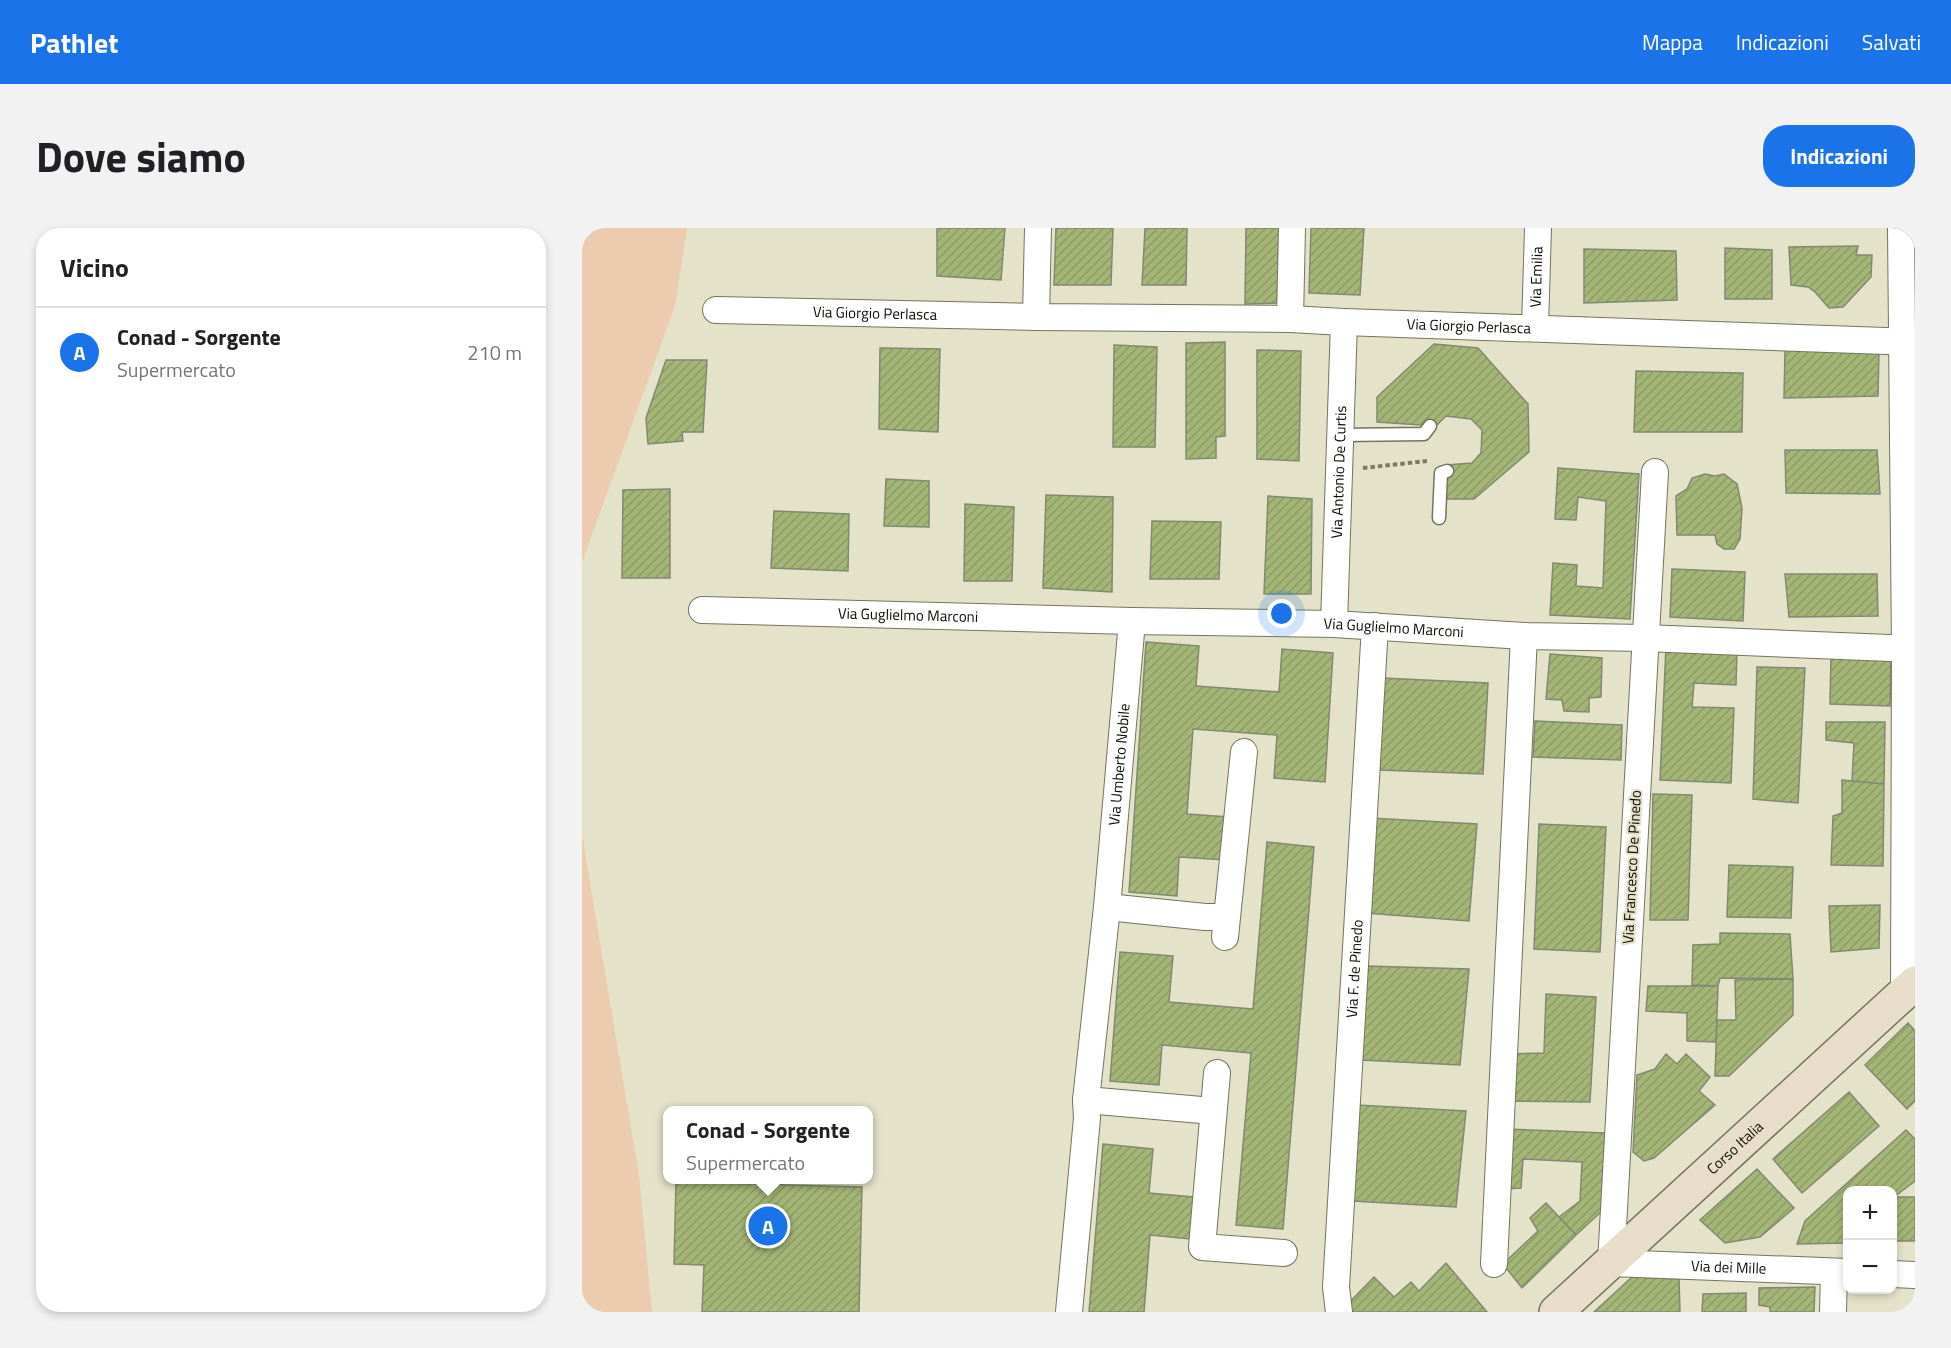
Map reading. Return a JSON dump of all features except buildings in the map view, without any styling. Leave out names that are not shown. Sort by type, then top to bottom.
[{"type":"main road","name":"Corso Italia","points":[[1556,1312],[1909,988]]},
{"type":"street","points":[[1036,317],[1038,228]]},
{"type":"street","points":[[1290,319],[1292,228]]},
{"type":"street","name":"Via Emilia","points":[[1535,327],[1538,228]]},
{"type":"street","points":[[1901,228],[1908,342],[1909,988]]},
{"type":"street","name":"Via Giorgio Perlasca","points":[[716,310],[1036,317],[1290,319],[1908,342]]},
{"type":"street","name":"Via Antonio De Curtis","points":[[1334,624],[1344,322]]},
{"type":"street","name":"Via Francesco De Pinedo","points":[[1611,1263],[1655,472]]},
{"type":"street","name":"Via Guglielmo Marconi","points":[[702,610],[1334,624],[1524,636],[1645,638],[1910,649]]},
{"type":"street","name":"Via Umberto Nobile","points":[[1069,1312],[1087,1118],[1086,1100],[1107,907],[1132,621]]},
{"type":"street","name":"Via F. de Pinedo","points":[[1339,1312],[1336,1287],[1375,626]]},
{"type":"street","points":[[1494,1264],[1524,636]]},
{"type":"street","points":[[1107,907],[1205,917],[1225,927],[1244,752]]},
{"type":"street","points":[[1216,1073],[1202,1246],[1284,1253]]},
{"type":"street","points":[[1086,1100],[1213,1111]]},
{"type":"street","name":"Via dei Mille","points":[[1611,1263],[1841,1272]]},
{"type":"street","points":[[1833,1312],[1841,1272]]},
{"type":"street","points":[[1897,1274],[1915,1275]]},
{"type":"lane","points":[[1341,435],[1424,434],[1430,426]]},
{"type":"lane","points":[[1439,518],[1441,472],[1447,471]]},
{"type":"path","points":[[1340,471],[1431,460]]},
{"type":"shaded area","points":[[582,228],[687,228],[675,306],[582,562]]},
{"type":"shaded area","points":[[582,835],[639,1175],[652,1312],[582,1312]]},
{"type":"place","name":"Conad - Sorgente","points":[[768,1226]]}]
